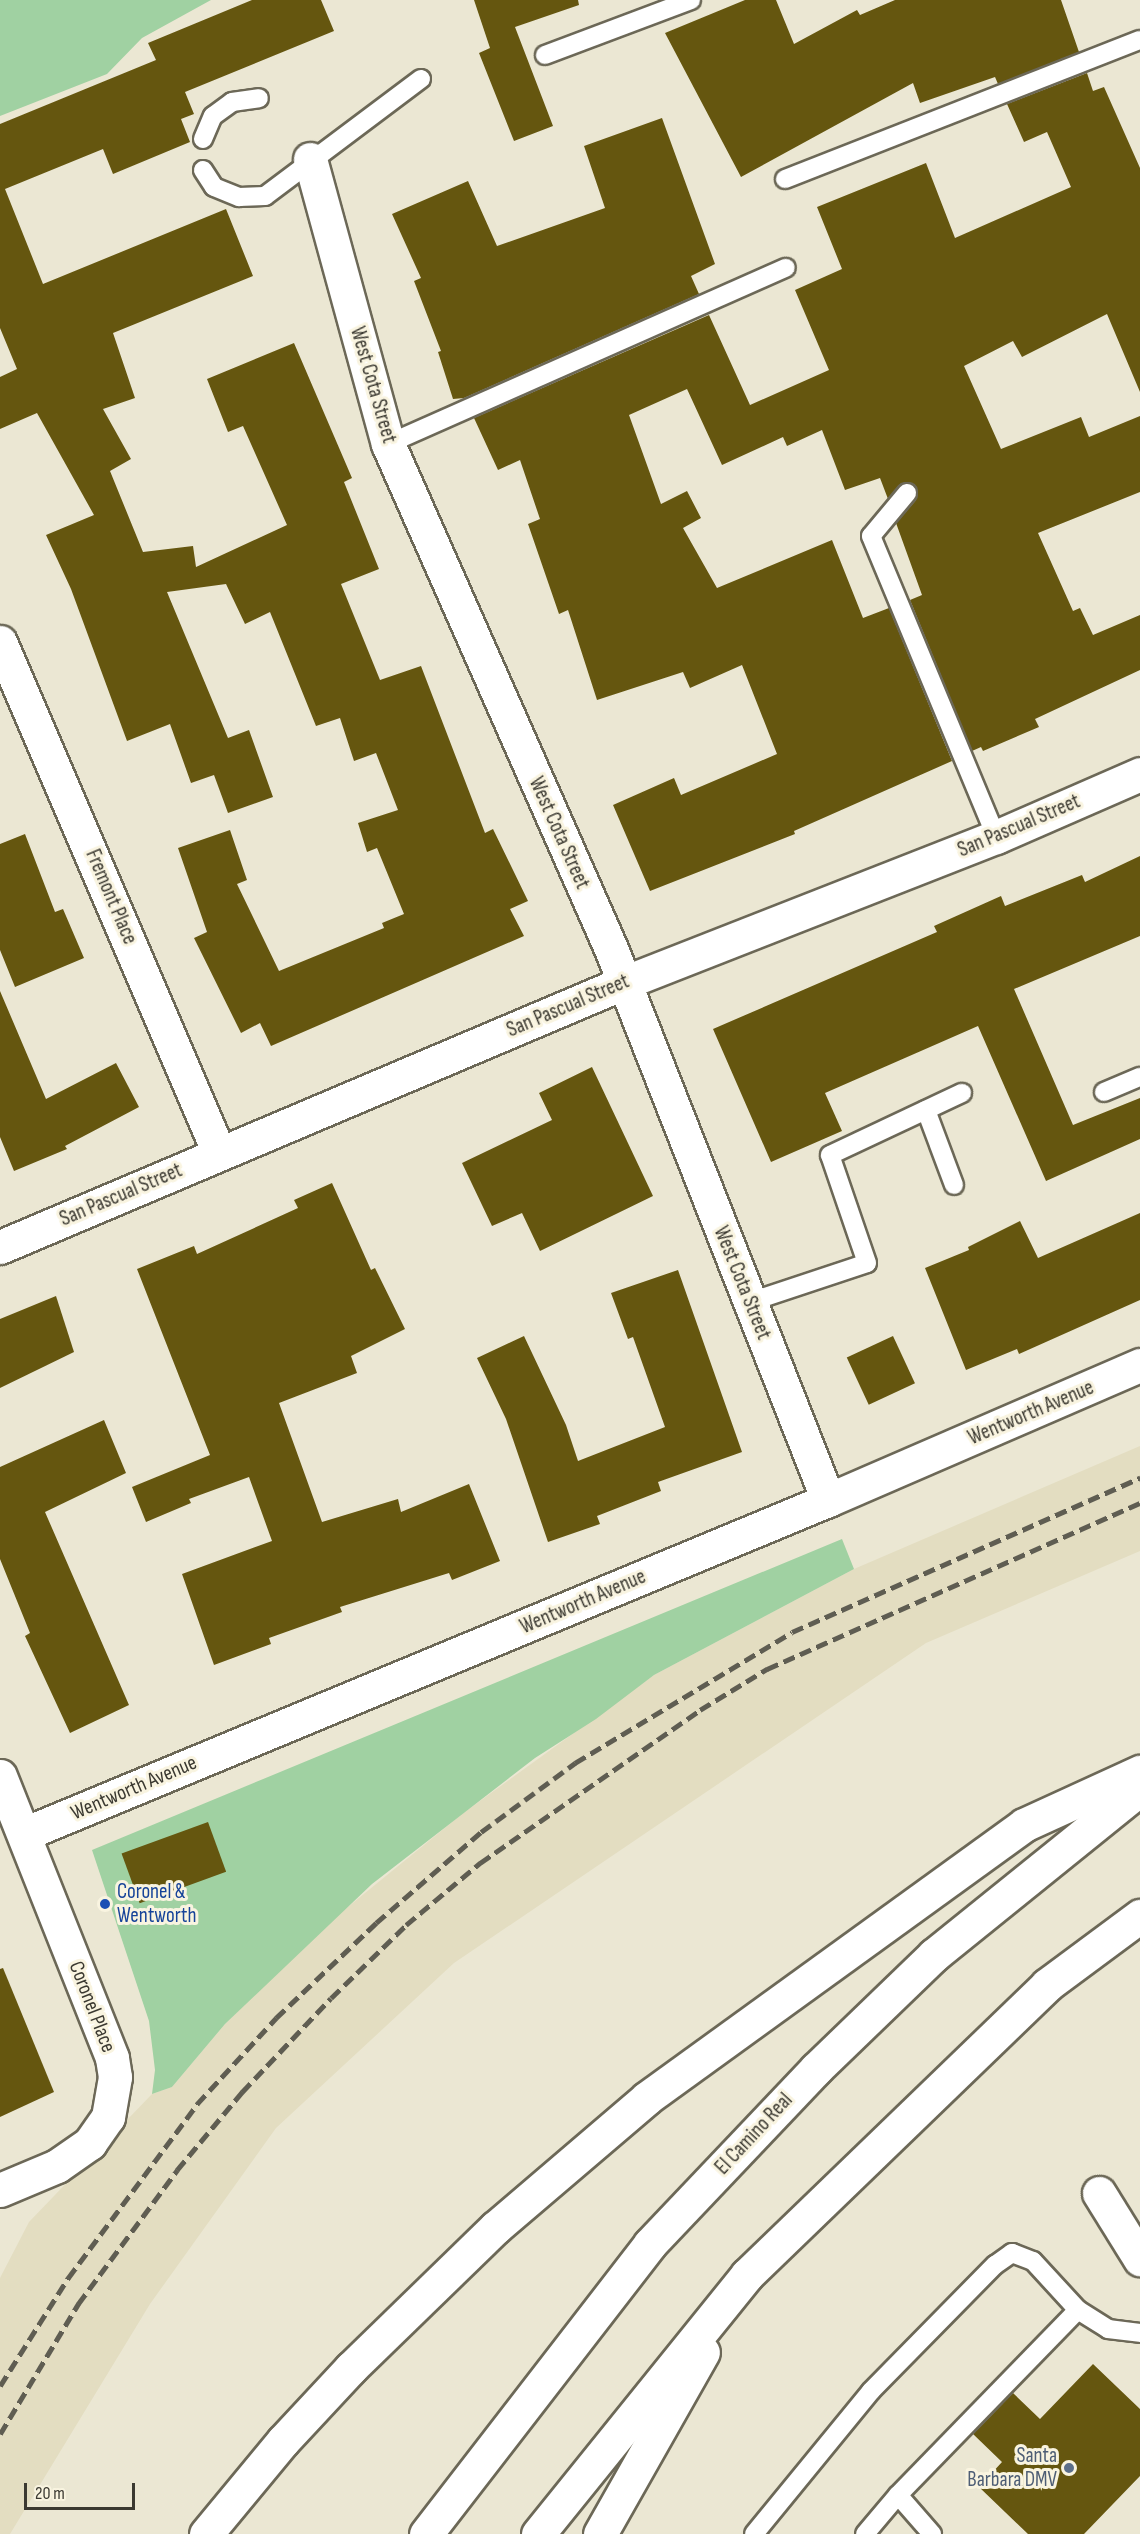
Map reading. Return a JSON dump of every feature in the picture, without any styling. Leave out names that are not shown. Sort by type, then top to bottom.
[{"type":"main road","name":"West Cota Street","points":[[310,159],[388,444],[623,982],[828,1500]]},
{"type":"main road","name":"Fremont Place","points":[[0,642],[219,1153]]},
{"type":"main road","name":"San Pascual Street","points":[[0,1247],[623,982],[996,837],[1140,774]]},
{"type":"main road","name":"Wentworth Avenue","points":[[24,1834],[828,1500],[1140,1365]]},
{"type":"main road","points":[[206,2534],[282,2441],[351,2368],[495,2228],[647,2098],[1024,1826],[1140,1772]]},
{"type":"main road","name":"Coronel Place","points":[[0,1776],[112,2058],[115,2077],[108,2117],[90,2143],[57,2166],[0,2190]]},
{"type":"main road","name":"El Camino Real","points":[[426,2534],[650,2244],[816,2069],[934,1955],[1140,1788]]},
{"type":"main road","points":[[538,2534],[747,2274],[1047,1985],[1140,1916]]},
{"type":"main road","points":[[1099,2193],[1140,2259]]},
{"type":"main road","points":[[600,2534],[747,2274]]},
{"type":"lane","points":[[545,55],[691,0]]},
{"type":"lane","points":[[785,179],[1140,40]]},
{"type":"lane","points":[[203,170],[214,187],[239,197],[265,196],[310,159],[421,79]]},
{"type":"lane","points":[[203,139],[213,116],[232,102],[259,98]]},
{"type":"lane","points":[[388,444],[786,268]]},
{"type":"lane","points":[[907,493],[871,537],[996,837]]},
{"type":"lane","points":[[1104,1092],[1140,1077]]},
{"type":"lane","points":[[750,1302],[867,1263],[830,1155],[962,1093]]},
{"type":"lane","points":[[926,1110],[954,1185]]},
{"type":"lane","points":[[754,2534],[871,2391],[995,2265],[1012,2253],[1033,2261],[1078,2310],[1108,2329],[1140,2333]]},
{"type":"lane","points":[[865,2534],[898,2495],[1078,2310]]},
{"type":"lane","points":[[898,2495],[932,2534]]},
{"type":"shaded area","points":[[1140,1446],[1140,1551],[926,1643],[454,1963],[276,2128],[150,2304],[10,2534],[0,2534],[0,2278],[29,2222],[152,2094],[172,2087],[225,2024],[327,1924],[462,1814],[654,1675],[854,1569]]},
{"type":"green space","points":[[0,0],[211,0],[142,38],[107,74],[0,116]]},
{"type":"green space","points":[[842,1539],[854,1569],[654,1675],[596,1719],[535,1758],[372,1884],[225,2024],[172,2087],[152,2094],[155,2070],[149,2021],[92,1850]]},
{"type":"building","points":[[252,0],[321,0],[334,31],[185,92],[194,114],[181,119],[190,142],[113,174],[103,149],[5,189],[43,284],[226,209],[253,276],[113,333],[135,398],[103,409],[131,459],[110,471],[143,552],[193,546],[196,567],[287,525],[243,426],[228,432],[207,379],[294,343],[352,478],[344,482],[379,569],[341,584],[380,680],[421,666],[485,833],[493,829],[528,901],[510,909],[524,936],[271,1046],[260,1023],[241,1033],[194,938],[207,932],[178,848],[230,830],[247,880],[237,884],[279,971],[384,928],[382,923],[404,914],[377,848],[367,852],[358,823],[398,810],[376,753],[354,761],[340,718],[316,726],[270,612],[245,624],[226,584],[167,592],[228,738],[249,730],[273,797],[228,813],[214,775],[191,783],[170,724],[127,741],[71,589],[46,535],[94,515],[37,413],[0,429],[0,377],[17,369],[0,328],[0,124],[156,60],[148,43]]},
{"type":"building","points":[[474,0],[578,0],[579,5],[515,27],[553,126],[514,141],[479,53],[490,48]]},
{"type":"building","points":[[745,0],[776,0],[794,44],[857,10],[860,15],[895,0],[1061,0],[1079,52],[998,84],[995,77],[920,103],[913,83],[741,177],[665,33]]},
{"type":"building","points":[[1087,73],[1093,91],[1104,87],[1140,168],[1140,392],[1107,314],[1022,357],[1013,341],[964,366],[1001,449],[1081,417],[1089,437],[1140,416],[1140,492],[1038,533],[1073,611],[1080,608],[1093,635],[1140,615],[1140,670],[1035,719],[1039,727],[983,751],[981,747],[972,751],[910,600],[922,595],[896,523],[916,500],[915,485],[903,483],[888,499],[880,478],[845,490],[822,430],[787,446],[783,437],[722,465],[687,389],[629,415],[661,504],[687,491],[701,518],[683,528],[717,588],[832,540],[863,618],[889,608],[952,761],[794,831],[795,834],[650,891],[613,805],[674,778],[681,795],[777,754],[742,665],[690,688],[683,672],[597,700],[568,610],[559,614],[528,524],[540,519],[520,460],[498,470],[474,418],[709,315],[750,405],[829,370],[795,290],[842,269],[817,207],[926,163],[955,238],[1071,187],[1047,132],[1024,142],[1007,104]]},
{"type":"building","points":[[662,118],[715,264],[691,276],[699,294],[464,398],[453,399],[438,352],[441,351],[414,281],[421,278],[392,214],[468,181],[497,246],[605,208],[584,146]]},
{"type":"building","points":[[25,834],[55,912],[63,909],[84,958],[15,987],[0,950],[0,844]]},
{"type":"building","points":[[1140,856],[1140,936],[1014,989],[1073,1125],[1140,1098],[1140,1139],[1046,1181],[978,1026],[825,1093],[842,1131],[771,1162],[713,1029],[937,932],[934,926],[1001,896],[1005,906],[1082,875],[1085,882]]},
{"type":"building","points":[[0,991],[46,1099],[116,1063],[139,1107],[65,1146],[67,1149],[14,1171],[0,1137]]},
{"type":"building","points":[[592,1067],[653,1196],[540,1251],[522,1213],[492,1226],[462,1163],[552,1120],[539,1093]]},
{"type":"building","points":[[332,1183],[371,1270],[375,1268],[405,1329],[351,1356],[357,1373],[279,1403],[322,1522],[398,1499],[401,1512],[469,1484],[500,1561],[452,1580],[449,1573],[340,1607],[342,1612],[269,1638],[271,1644],[214,1665],[182,1574],[272,1541],[249,1477],[189,1499],[191,1503],[146,1522],[132,1487],[210,1455],[137,1269],[194,1246],[197,1254],[298,1208],[294,1200]]},
{"type":"building","points":[[1140,1213],[1140,1300],[1019,1354],[1017,1349],[966,1370],[925,1268],[969,1250],[968,1247],[1020,1221],[1038,1258]]},
{"type":"building","points":[[678,1270],[742,1452],[658,1482],[661,1491],[597,1516],[600,1524],[548,1542],[506,1419],[477,1358],[524,1336],[566,1425],[578,1461],[665,1427],[633,1337],[628,1339],[611,1293]]},
{"type":"building","points":[[56,1296],[74,1352],[0,1388],[0,1319]]},
{"type":"building","points":[[893,1336],[915,1383],[869,1405],[847,1358]]},
{"type":"building","points":[[104,1420],[126,1473],[45,1512],[129,1705],[70,1733],[25,1636],[30,1633],[0,1559],[0,1467]]},
{"type":"building","points":[[208,1822],[226,1872],[140,1903],[122,1853]]},
{"type":"building","points":[[3,1968],[54,2092],[0,2117],[0,1969]]},
{"type":"building","points":[[1093,2364],[1140,2409],[1140,2476],[1084,2534],[1028,2534],[979,2487],[1002,2462],[973,2434],[1013,2393],[1040,2419]]},
{"type":"railway","points":[[0,2386],[68,2278],[197,2104],[276,2018],[376,1923],[481,1832],[575,1763],[792,1632],[1140,1478]]},
{"type":"railway","points":[[0,2434],[78,2304],[177,2170],[242,2092],[331,1998],[406,1925],[480,1863],[700,1710],[767,1669],[1140,1503]]},
{"type":"place","name":"Coronel & Wentworth","points":[[105,1904]]},
{"type":"place","name":"Santa Barbara DMV","points":[[1069,2468]]}]
